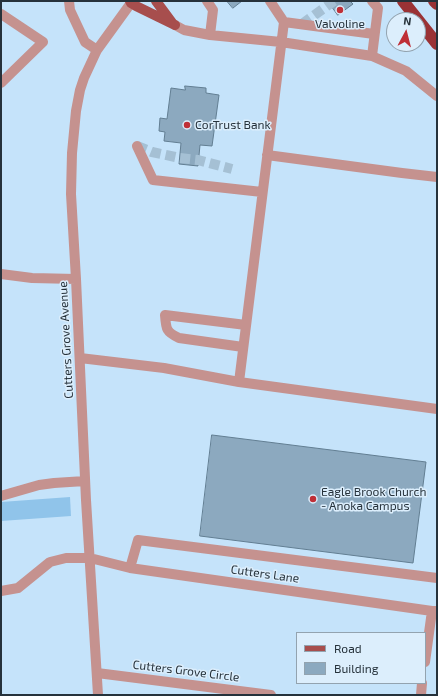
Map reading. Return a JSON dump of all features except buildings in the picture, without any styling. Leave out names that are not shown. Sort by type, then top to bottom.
[{"type":"highway","points":[[403,1],[437,44]]},
{"type":"highway","points":[[434,1],[437,4]]},
{"type":"main road","points":[[156,1],[175,25]]},
{"type":"main road","points":[[132,2],[136,6],[175,25]]},
{"type":"street","points":[[69,1],[70,10],[85,42],[97,50]]},
{"type":"street","points":[[207,1],[213,10],[210,35]]},
{"type":"street","points":[[238,382],[284,22],[270,1]]},
{"type":"street","points":[[372,1],[378,8],[372,56]]},
{"type":"street","name":"Cutters Grove Avenue","points":[[98,695],[85,481],[71,194],[72,153],[80,90],[90,64],[97,50],[132,2]]},
{"type":"street","points":[[1,14],[42,42],[1,83]]},
{"type":"street","points":[[284,22],[374,34]]},
{"type":"street","points":[[175,25],[184,30],[210,35],[281,42],[372,56],[406,71],[437,96]]},
{"type":"street","points":[[136,146],[153,180],[262,192]]},
{"type":"street","points":[[267,155],[437,177]]},
{"type":"street","points":[[1,274],[32,278],[76,279]]},
{"type":"street","points":[[243,347],[179,338],[171,334],[166,328],[165,315],[246,325]]},
{"type":"street","points":[[80,358],[164,368],[238,382],[437,409]]},
{"type":"street","points":[[1,496],[39,485],[85,481]]},
{"type":"street","points":[[130,568],[138,540],[437,578]]},
{"type":"street","name":"Cutters Lane","points":[[1,591],[18,588],[50,562],[66,558],[90,558],[130,568],[434,611]]},
{"type":"street","points":[[426,656],[434,611]]},
{"type":"street","name":"Cutters Grove Circle","points":[[97,673],[271,695]]},
{"type":"street","points":[[421,695],[422,684]]},
{"type":"shaded area","points":[[70,497],[71,516],[1,521],[1,502]]},
{"type":"tunnel","points":[[302,24],[334,1]]},
{"type":"tunnel","points":[[137,146],[152,152],[198,160],[232,169]]},
{"type":"place","name":"Valvoline","points":[[340,10]]},
{"type":"place","name":"CorTrust Bank","points":[[187,125]]},
{"type":"place","name":"Eagle Brook Church - Anoka Campus","points":[[313,499]]}]
